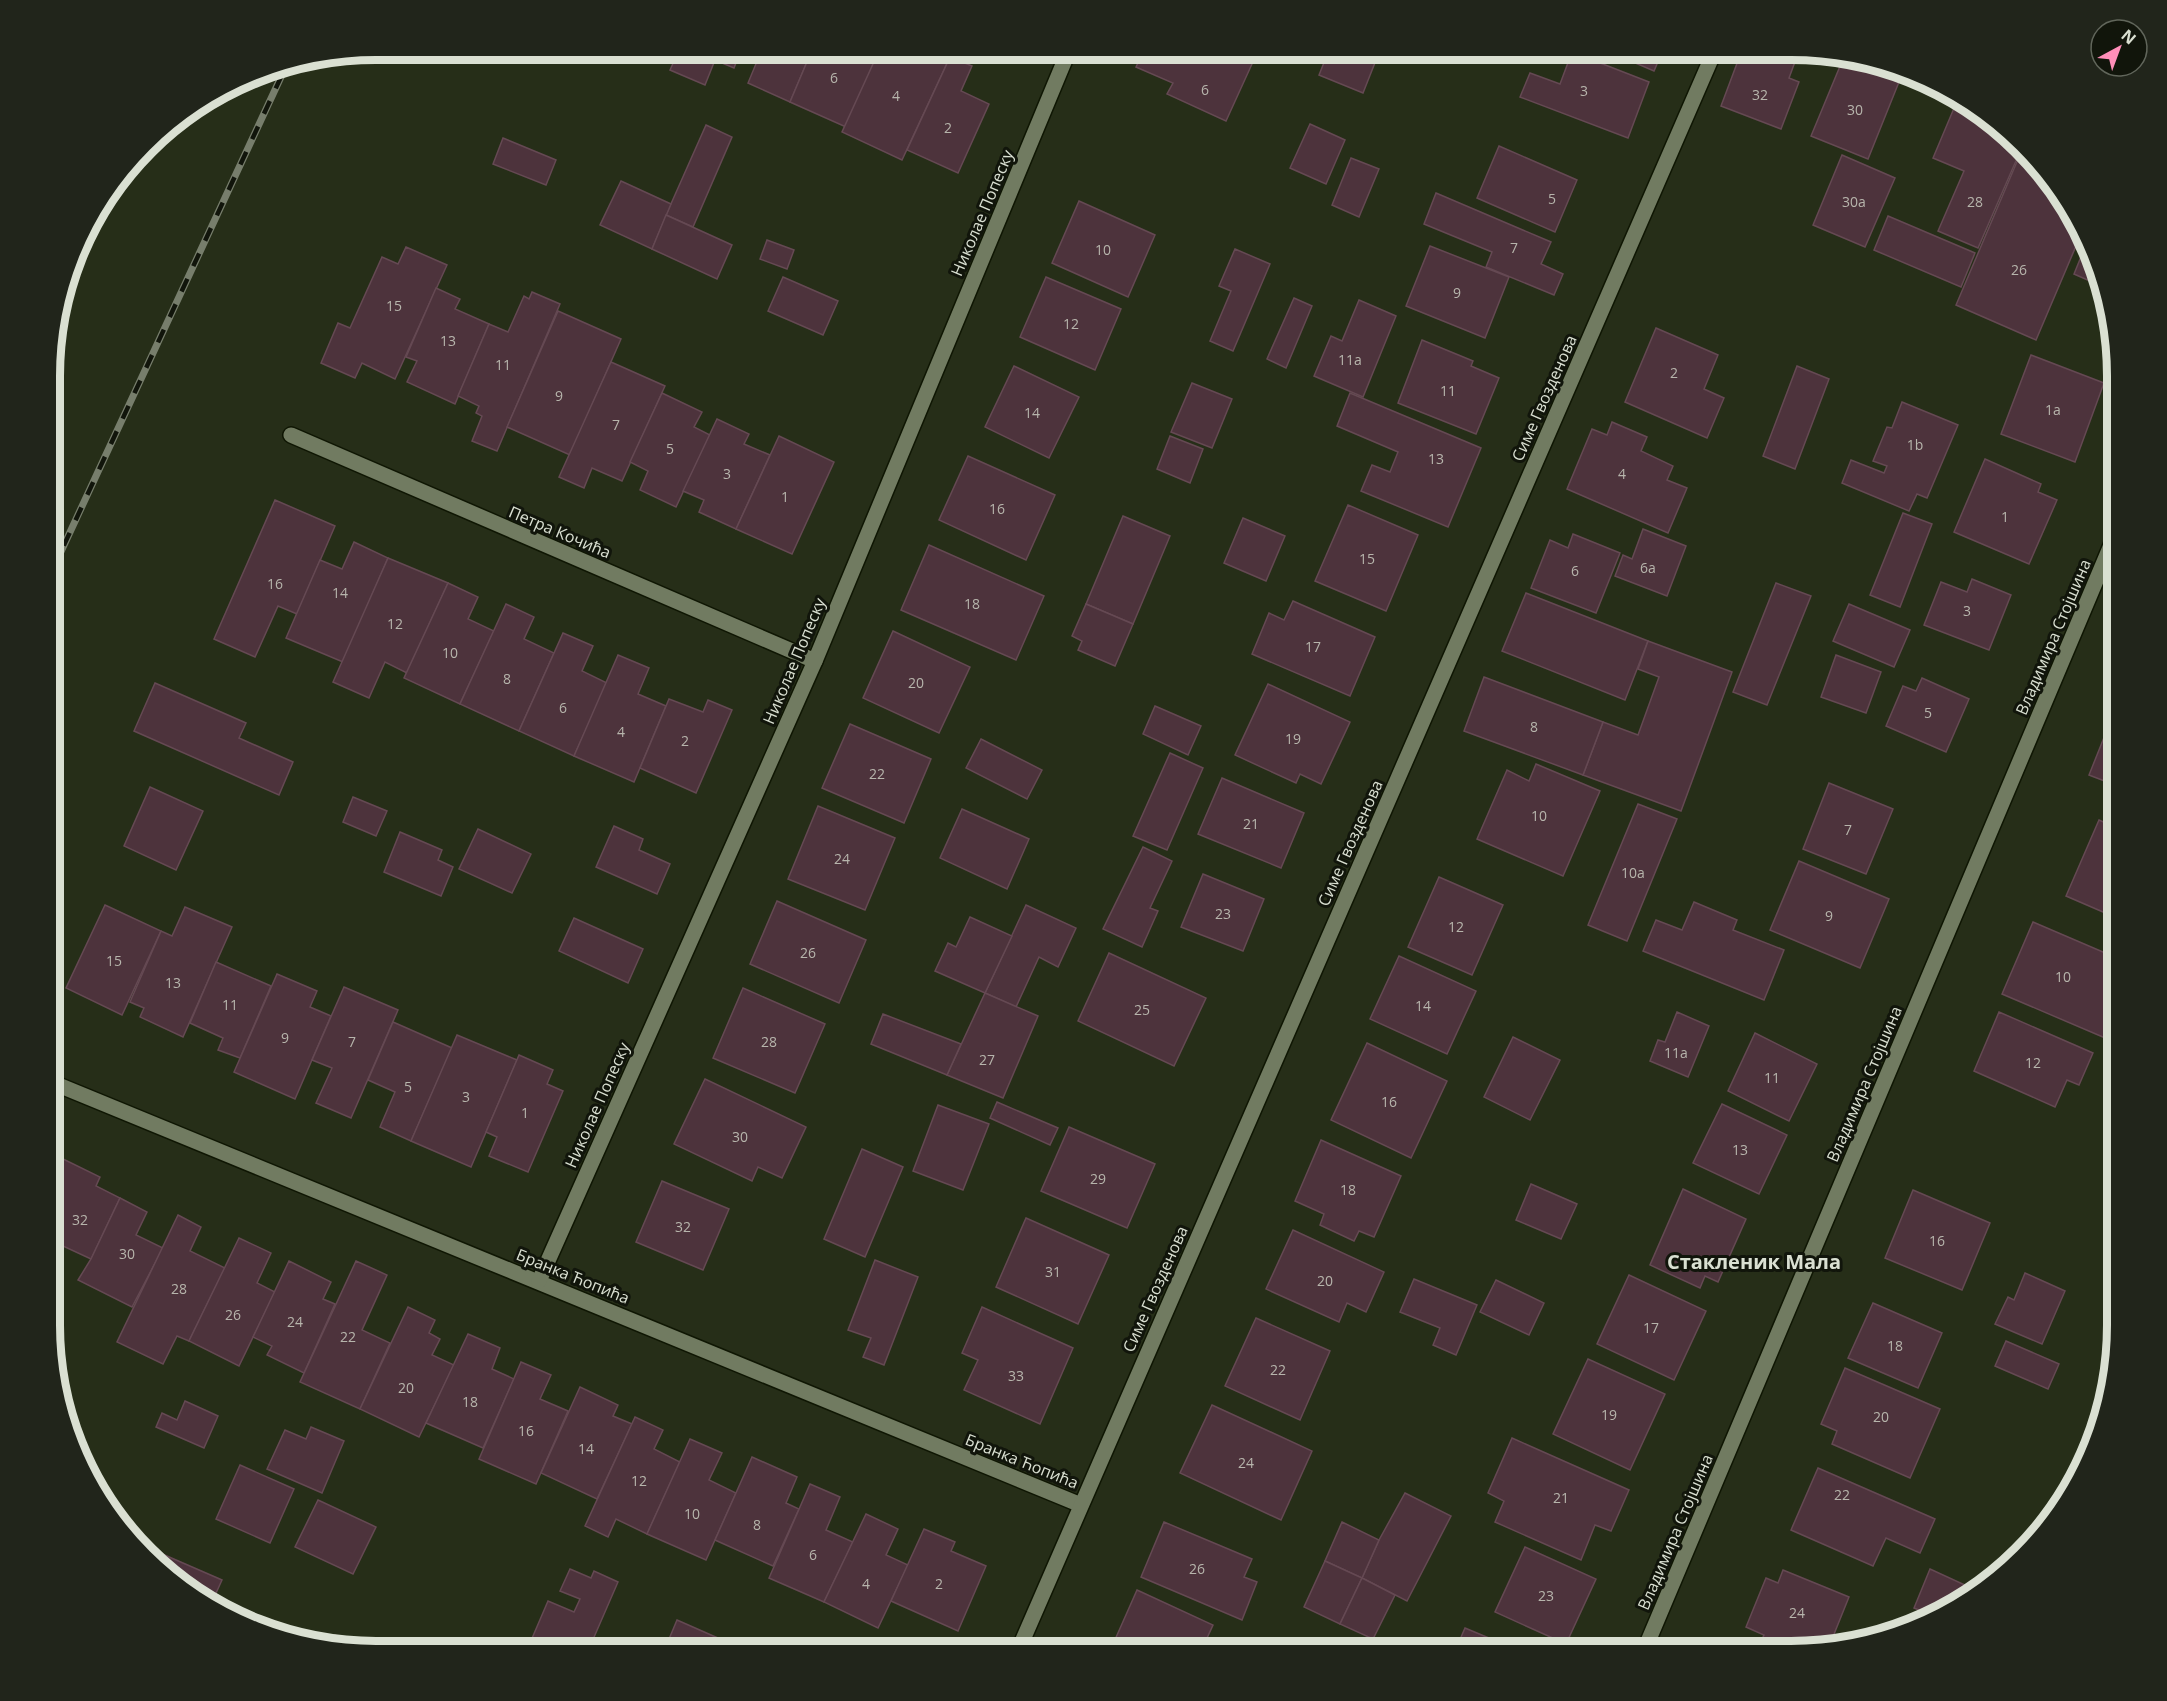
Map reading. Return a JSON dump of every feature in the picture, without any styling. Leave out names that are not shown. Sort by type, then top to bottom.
[{"type":"street","name":"Николае Попеску","points":[[538,1281],[815,661],[1065,60]]},
{"type":"street","name":"Симе Гвозденова","points":[[1022,1641],[1711,60]]},
{"type":"street","name":"Петра Кочића","points":[[291,435],[815,661]]},
{"type":"street","name":"Владимира Стојшина","points":[[1649,1641],[2107,555]]},
{"type":"street","name":"Бранка Ћопића","points":[[60,1086],[1081,1505]]},
{"type":"building","points":[[674,60],[715,60],[705,85],[670,70]]},
{"type":"building","points":[[715,60],[737,60],[734,68]]},
{"type":"building","points":[[758,60],[808,60],[790,102],[748,83]]},
{"type":"building","points":[[808,60],[875,60],[846,127],[790,102]]},
{"type":"building","points":[[875,60],[900,62],[901,60],[949,60],[902,160],[842,132]]},
{"type":"building","points":[[949,60],[957,60],[972,66],[961,91],[989,104],[958,173],[907,150]]},
{"type":"building","points":[[1139,60],[1254,60],[1226,121],[1167,94],[1173,83],[1136,67]]},
{"type":"building","points":[[1325,60],[1376,60],[1363,93],[1319,75]]},
{"type":"building","points":[[1569,60],[1593,60],[1649,82],[1628,138],[1520,97],[1530,73],[1560,84]]},
{"type":"building","points":[[1628,60],[1659,60],[1654,71]]},
{"type":"building","points":[[1738,60],[1796,60],[1789,78],[1799,82],[1781,129],[1721,106]]},
{"type":"building","points":[[1841,64],[1871,71],[1899,82],[1868,159],[1811,136]]},
{"type":"building","points":[[1955,106],[1983,125],[2018,157],[1978,248],[1938,231],[1964,171],[1933,158]]},
{"type":"building","points":[[1310,124],[1345,140],[1326,184],[1290,168]]},
{"type":"building","points":[[706,125],[732,137],[693,227],[666,215]]},
{"type":"building","points":[[503,138],[556,160],[546,185],[493,164]]},
{"type":"building","points":[[1499,146],[1577,180],[1555,232],[1477,198]]},
{"type":"building","points":[[1842,155],[1895,178],[1865,247],[1813,225]]},
{"type":"building","points":[[1351,158],[1379,169],[1359,217],[1332,205]]},
{"type":"building","points":[[2019,158],[2054,201],[2077,243],[2036,340],[1956,305]]},
{"type":"building","points":[[621,181],[671,204],[652,249],[600,225]]},
{"type":"building","points":[[1436,193],[1551,242],[1541,264],[1563,274],[1554,295],[1486,267],[1492,252],[1424,224]]},
{"type":"building","points":[[1079,201],[1155,235],[1128,297],[1052,263]]},
{"type":"building","points":[[666,215],[732,245],[717,279],[652,249]]},
{"type":"building","points":[[1888,216],[1975,253],[1961,287],[1874,250]]},
{"type":"building","points":[[767,240],[794,250],[787,269],[760,259]]},
{"type":"building","points":[[1430,246],[1509,277],[1485,338],[1406,306]]},
{"type":"building","points":[[406,247],[447,265],[395,379],[362,363],[355,378],[321,363],[338,323],[350,328],[382,257],[398,264]]},
{"type":"building","points":[[1235,249],[1270,264],[1233,351],[1210,341],[1231,291],[1219,286]]},
{"type":"building","points":[[2082,254],[2092,282],[2074,274]]},
{"type":"building","points":[[783,277],[838,301],[823,335],[768,311]]},
{"type":"building","points":[[1046,277],[1121,309],[1095,370],[1020,337]]},
{"type":"building","points":[[436,288],[460,299],[455,309],[489,324],[455,404],[407,382],[417,361],[406,357]]},
{"type":"building","points":[[532,292],[560,304],[497,451],[472,441],[482,416],[476,413],[479,406],[458,396],[489,324],[508,332],[524,296],[529,299]]},
{"type":"building","points":[[1294,298],[1312,306],[1286,368],[1267,359]]},
{"type":"building","points":[[1359,300],[1396,316],[1363,397],[1314,376],[1331,336],[1342,341]]},
{"type":"building","points":[[558,311],[621,339],[570,455],[507,427]]},
{"type":"building","points":[[1656,328],[1718,355],[1704,389],[1724,398],[1707,438],[1625,402]]},
{"type":"building","points":[[1422,340],[1473,361],[1471,366],[1499,378],[1476,434],[1398,403]]},
{"type":"building","points":[[2031,355],[2104,383],[2075,462],[2001,434]]},
{"type":"building","points":[[611,362],[665,386],[622,481],[592,468],[584,488],[559,477]]},
{"type":"building","points":[[1014,366],[1079,397],[1049,458],[985,427]]},
{"type":"building","points":[[1797,366],[1829,379],[1795,469],[1763,456]]},
{"type":"building","points":[[1192,383],[1232,399],[1212,448],[1171,432]]},
{"type":"building","points":[[662,393],[702,412],[694,427],[710,435],[676,507],[640,490],[648,471],[630,462]]},
{"type":"building","points":[[1350,393],[1481,448],[1448,527],[1361,491],[1372,465],[1390,472],[1398,452],[1337,426]]},
{"type":"building","points":[[1902,402],[1958,425],[1927,498],[1917,494],[1909,511],[1842,483],[1851,460],[1884,473],[1887,466],[1873,461],[1887,427],[1892,428]]},
{"type":"building","points":[[717,419],[749,434],[744,444],[770,455],[736,529],[699,512],[704,500],[683,491]]},
{"type":"building","points":[[1612,422],[1647,437],[1641,451],[1673,466],[1667,480],[1687,488],[1668,533],[1567,489],[1592,429],[1607,435]]},
{"type":"building","points":[[779,436],[834,462],[792,554],[736,529]]},
{"type":"building","points":[[1170,436],[1203,449],[1190,483],[1157,469]]},
{"type":"building","points":[[968,456],[1055,495],[1026,560],[939,520]]},
{"type":"building","points":[[1985,459],[2041,484],[2038,492],[2057,500],[2029,564],[1954,532]]},
{"type":"building","points":[[275,500],[335,526],[297,614],[278,606],[255,657],[214,639]]},
{"type":"building","points":[[1348,505],[1418,535],[1386,611],[1315,581]]},
{"type":"building","points":[[1903,513],[1932,524],[1900,607],[1870,595]]},
{"type":"building","points":[[1123,516],[1170,536],[1133,624],[1086,604]]},
{"type":"building","points":[[1243,518],[1285,536],[1266,581],[1224,563]]},
{"type":"building","points":[[1643,529],[1686,546],[1667,596],[1615,576],[1623,555],[1632,559]]},
{"type":"building","points":[[1573,534],[1620,553],[1596,613],[1531,588],[1550,540],[1568,548]]},
{"type":"building","points":[[354,542],[388,558],[343,662],[286,638],[320,560],[342,569]]},
{"type":"building","points":[[929,545],[1044,596],[1016,660],[901,610]]},
{"type":"building","points":[[388,558],[448,583],[407,673],[385,662],[369,698],[333,682]]},
{"type":"building","points":[[1972,579],[2011,595],[1989,650],[1924,625],[1941,582],[1967,592]]},
{"type":"building","points":[[448,583],[478,597],[468,619],[494,631],[460,704],[404,678]]},
{"type":"building","points":[[1776,583],[1811,596],[1767,705],[1733,692]]},
{"type":"building","points":[[1526,593],[1648,641],[1625,700],[1502,651]]},
{"type":"building","points":[[1293,601],[1375,637],[1350,696],[1252,654],[1269,613],[1284,620]]},
{"type":"building","points":[[506,604],[534,617],[524,639],[554,653],[519,731],[460,704]]},
{"type":"building","points":[[1086,604],[1133,624],[1115,666],[1078,650],[1082,641],[1072,636]]},
{"type":"building","points":[[1849,604],[1910,630],[1894,667],[1833,641]]},
{"type":"building","points":[[893,631],[970,667],[939,733],[863,698]]},
{"type":"building","points":[[563,633],[593,646],[582,671],[607,683],[574,756],[519,731]]},
{"type":"building","points":[[1648,641],[1732,672],[1681,811],[1583,775],[1603,722],[1638,735],[1659,677],[1638,669]]},
{"type":"building","points":[[618,655],[649,668],[638,694],[666,706],[634,782],[574,756]]},
{"type":"building","points":[[1836,655],[1881,672],[1866,713],[1821,697]]},
{"type":"building","points":[[1484,677],[1603,722],[1583,775],[1464,731]]},
{"type":"building","points":[[1922,678],[1969,699],[1946,752],[1886,726],[1903,686],[1916,691]]},
{"type":"building","points":[[155,683],[246,723],[239,738],[293,762],[279,795],[134,731]]},
{"type":"building","points":[[1268,684],[1350,722],[1321,784],[1300,774],[1296,783],[1235,755]]},
{"type":"building","points":[[669,699],[703,712],[708,700],[732,710],[696,793],[640,768]]},
{"type":"building","points":[[1155,706],[1201,726],[1188,755],[1143,734]]},
{"type":"building","points":[[850,724],[931,759],[904,823],[822,788]]},
{"type":"building","points":[[2107,730],[2107,782],[2089,775]]},
{"type":"building","points":[[981,739],[1042,770],[1027,799],[966,768]]},
{"type":"building","points":[[1170,753],[1203,768],[1167,850],[1133,836]]},
{"type":"building","points":[[1536,764],[1600,791],[1563,876],[1477,839],[1507,770],[1529,781]]},
{"type":"building","points":[[1222,778],[1304,813],[1281,868],[1198,834]]},
{"type":"building","points":[[1829,783],[1893,809],[1866,874],[1803,849]]},
{"type":"building","points":[[150,787],[203,811],[176,870],[124,846]]},
{"type":"building","points":[[353,797],[387,811],[376,836],[343,822]]},
{"type":"building","points":[[1638,804],[1677,819],[1627,941],[1588,925]]},
{"type":"building","points":[[818,806],[895,838],[865,910],[788,879]]},
{"type":"building","points":[[962,809],[1029,839],[1007,889],[940,858]]},
{"type":"building","points":[[2099,820],[2107,824],[2107,914],[2066,896]]},
{"type":"building","points":[[614,826],[643,839],[639,850],[670,864],[657,894],[596,867]]},
{"type":"building","points":[[478,829],[531,854],[512,893],[459,869]]},
{"type":"building","points":[[400,832],[442,850],[438,860],[453,867],[441,896],[384,872]]},
{"type":"building","points":[[1143,847],[1172,861],[1150,908],[1158,911],[1142,947],[1103,929]]},
{"type":"building","points":[[1799,861],[1889,899],[1860,968],[1770,930]]},
{"type":"building","points":[[1203,874],[1264,899],[1243,951],[1181,927]]},
{"type":"building","points":[[1439,877],[1503,905],[1472,975],[1408,947]]},
{"type":"building","points":[[777,901],[866,940],[839,1003],[750,964]]},
{"type":"building","points":[[1694,902],[1737,920],[1733,930],[1784,950],[1764,1000],[1643,951],[1656,920],[1682,930]]},
{"type":"building","points":[[105,905],[161,931],[122,1015],[66,988]]},
{"type":"building","points":[[1026,905],[1076,928],[1058,967],[1039,957],[1016,1007],[985,993]]},
{"type":"building","points":[[185,907],[232,927],[183,1037],[140,1017],[144,1008],[130,1002],[161,931],[172,936]]},
{"type":"building","points":[[970,917],[1012,936],[985,993],[935,971],[948,943],[956,947]]},
{"type":"building","points":[[574,918],[643,949],[628,983],[559,951]]},
{"type":"building","points":[[2033,922],[2107,954],[2107,1039],[2002,994]]},
{"type":"building","points":[[1109,953],[1206,998],[1174,1066],[1078,1021]]},
{"type":"building","points":[[1399,956],[1476,991],[1447,1054],[1370,1019]]},
{"type":"building","points":[[216,962],[271,986],[240,1058],[218,1050],[223,1038],[190,1023]]},
{"type":"building","points":[[277,974],[317,991],[310,1007],[331,1016],[295,1099],[234,1072]]},
{"type":"building","points":[[344,987],[398,1010],[351,1118],[316,1103],[332,1068],[312,1060]]},
{"type":"building","points":[[743,988],[825,1024],[795,1093],[713,1058]]},
{"type":"building","points":[[985,993],[1038,1016],[1003,1098],[947,1075]]},
{"type":"building","points":[[1677,1012],[1709,1026],[1688,1077],[1650,1061],[1658,1040],[1665,1042]]},
{"type":"building","points":[[1999,1012],[2093,1053],[2079,1085],[2067,1080],[2055,1107],[1974,1071]]},
{"type":"building","points":[[883,1014],[961,1044],[947,1075],[871,1044]]},
{"type":"building","points":[[393,1022],[452,1048],[411,1141],[380,1127],[395,1092],[368,1080]]},
{"type":"building","points":[[1755,1033],[1817,1064],[1789,1121],[1728,1091]]},
{"type":"building","points":[[457,1035],[517,1060],[471,1167],[411,1141]]},
{"type":"building","points":[[1513,1037],[1560,1060],[1530,1120],[1484,1097]]},
{"type":"building","points":[[1367,1043],[1447,1081],[1411,1158],[1331,1120]]},
{"type":"building","points":[[519,1055],[553,1070],[547,1084],[563,1091],[528,1172],[489,1156],[497,1137],[486,1132]]},
{"type":"building","points":[[705,1079],[806,1127],[782,1178],[758,1167],[752,1181],[674,1144]]},
{"type":"building","points":[[997,1102],[1058,1128],[1050,1145],[990,1118]]},
{"type":"building","points":[[1722,1104],[1787,1135],[1759,1194],[1693,1163]]},
{"type":"building","points":[[938,1105],[989,1124],[963,1190],[913,1171]]},
{"type":"building","points":[[1069,1127],[1155,1164],[1127,1228],[1041,1191]]},
{"type":"building","points":[[1321,1140],[1401,1176],[1374,1237],[1359,1231],[1354,1241],[1320,1225],[1324,1214],[1295,1201]]},
{"type":"building","points":[[862,1149],[903,1167],[865,1257],[824,1239]]},
{"type":"building","points":[[60,1157],[100,1177],[96,1186],[120,1198],[91,1259],[60,1245]]},
{"type":"building","points":[[662,1181],[729,1209],[703,1270],[636,1242]]},
{"type":"building","points":[[1531,1184],[1577,1204],[1561,1239],[1516,1220]]},
{"type":"building","points":[[1683,1189],[1746,1219],[1718,1282],[1705,1276],[1700,1288],[1650,1265]]},
{"type":"building","points":[[1913,1190],[1990,1223],[1962,1290],[1885,1258]]},
{"type":"building","points":[[120,1198],[147,1212],[136,1235],[163,1248],[132,1307],[78,1280],[91,1259]]},
{"type":"building","points":[[178,1215],[201,1227],[190,1251],[225,1268],[189,1341],[177,1336],[163,1364],[117,1342]]},
{"type":"building","points":[[1026,1218],[1109,1255],[1078,1324],[996,1287]]},
{"type":"building","points":[[1293,1230],[1384,1272],[1366,1312],[1347,1303],[1339,1322],[1266,1289]]},
{"type":"building","points":[[239,1238],[271,1253],[257,1283],[275,1292],[239,1366],[189,1341]]},
{"type":"building","points":[[875,1260],[918,1277],[884,1365],[863,1357],[871,1338],[848,1330]]},
{"type":"building","points":[[289,1261],[331,1282],[323,1299],[335,1304],[304,1373],[267,1355],[272,1346],[253,1337]]},
{"type":"building","points":[[356,1261],[387,1275],[362,1330],[390,1343],[360,1409],[300,1382]]},
{"type":"building","points":[[2025,1273],[2065,1291],[2042,1344],[1995,1324],[2008,1297],[2014,1300]]},
{"type":"building","points":[[1629,1275],[1706,1311],[1674,1380],[1597,1344]]},
{"type":"building","points":[[1414,1279],[1477,1305],[1456,1355],[1433,1345],[1440,1328],[1400,1312]]},
{"type":"building","points":[[1496,1280],[1544,1303],[1529,1335],[1480,1312]]},
{"type":"building","points":[[1873,1303],[1942,1333],[1918,1388],[1848,1358]]},
{"type":"building","points":[[408,1307],[435,1320],[429,1333],[440,1339],[432,1355],[454,1365],[419,1437],[360,1409]]},
{"type":"building","points":[[982,1307],[1073,1348],[1040,1424],[964,1390],[978,1360],[962,1353]]},
{"type":"building","points":[[1256,1318],[1330,1351],[1300,1420],[1225,1386]]},
{"type":"building","points":[[468,1334],[500,1348],[492,1369],[514,1379],[483,1448],[426,1423]]},
{"type":"building","points":[[2006,1341],[2059,1364],[2048,1389],[1995,1366]]},
{"type":"building","points":[[1588,1359],[1665,1394],[1630,1470],[1553,1434]]},
{"type":"building","points":[[521,1362],[551,1375],[540,1399],[568,1411],[536,1484],[479,1459]]},
{"type":"building","points":[[1845,1368],[1940,1409],[1910,1478],[1832,1444],[1837,1431],[1821,1424]]},
{"type":"building","points":[[580,1387],[618,1405],[613,1416],[632,1424],[597,1499],[541,1473]]},
{"type":"building","points":[[185,1401],[218,1416],[204,1448],[156,1427],[162,1413],[177,1420]]},
{"type":"building","points":[[1212,1405],[1312,1451],[1281,1520],[1180,1473]]},
{"type":"building","points":[[635,1417],[663,1430],[654,1449],[680,1462],[647,1534],[616,1519],[608,1537],[585,1526]]},
{"type":"building","points":[[311,1427],[344,1441],[322,1493],[267,1469],[285,1430],[306,1439]]},
{"type":"building","points":[[1512,1438],[1629,1490],[1611,1531],[1595,1525],[1581,1560],[1495,1522],[1504,1501],[1488,1493]]},
{"type":"building","points":[[690,1439],[722,1453],[709,1480],[736,1493],[706,1560],[647,1534]]},
{"type":"building","points":[[752,1457],[797,1477],[786,1503],[799,1509],[773,1566],[715,1540]]},
{"type":"building","points":[[240,1465],[294,1489],[270,1543],[216,1519]]},
{"type":"building","points":[[1818,1468],[1935,1519],[1920,1553],[1886,1538],[1873,1566],[1791,1530]]},
{"type":"building","points":[[810,1484],[840,1497],[826,1530],[853,1542],[824,1602],[769,1578]]},
{"type":"building","points":[[1405,1493],[1451,1516],[1407,1601],[1362,1578],[1379,1540]]},
{"type":"building","points":[[318,1500],[376,1527],[353,1574],[295,1547]]},
{"type":"building","points":[[866,1514],[898,1529],[886,1555],[908,1565],[878,1628],[824,1602]]},
{"type":"building","points":[[1164,1522],[1252,1559],[1244,1577],[1257,1582],[1242,1620],[1141,1577]]},
{"type":"building","points":[[1342,1522],[1379,1540],[1362,1578],[1325,1561]]},
{"type":"building","points":[[924,1529],[955,1542],[951,1551],[986,1566],[958,1631],[891,1601]]},
{"type":"building","points":[[1525,1547],[1596,1579],[1567,1641],[1559,1641],[1495,1612]]},
{"type":"building","points":[[159,1554],[222,1580],[214,1597],[184,1576]]},
{"type":"building","points":[[1325,1561],[1362,1578],[1340,1624],[1304,1607]]},
{"type":"building","points":[[570,1569],[591,1578],[594,1571],[618,1582],[592,1641],[531,1641],[548,1601],[574,1612],[580,1599],[560,1591]]},
{"type":"building","points":[[1930,1569],[1968,1586],[1923,1612],[1914,1608]]},
{"type":"building","points":[[1783,1570],[1849,1597],[1832,1638],[1761,1641],[1764,1635],[1746,1627],[1766,1578],[1778,1583]]},
{"type":"building","points":[[1362,1578],[1395,1595],[1373,1639],[1340,1624]]},
{"type":"building","points":[[1137,1590],[1213,1625],[1206,1641],[1114,1641]]},
{"type":"building","points":[[677,1620],[725,1641],[668,1641]]},
{"type":"building","points":[[1465,1628],[1496,1641],[1459,1641]]},
{"type":"railway","points":[[60,554],[282,75]]},
{"type":"district","name":"Стакленик Мала","points":[[1754,1261]]}]
